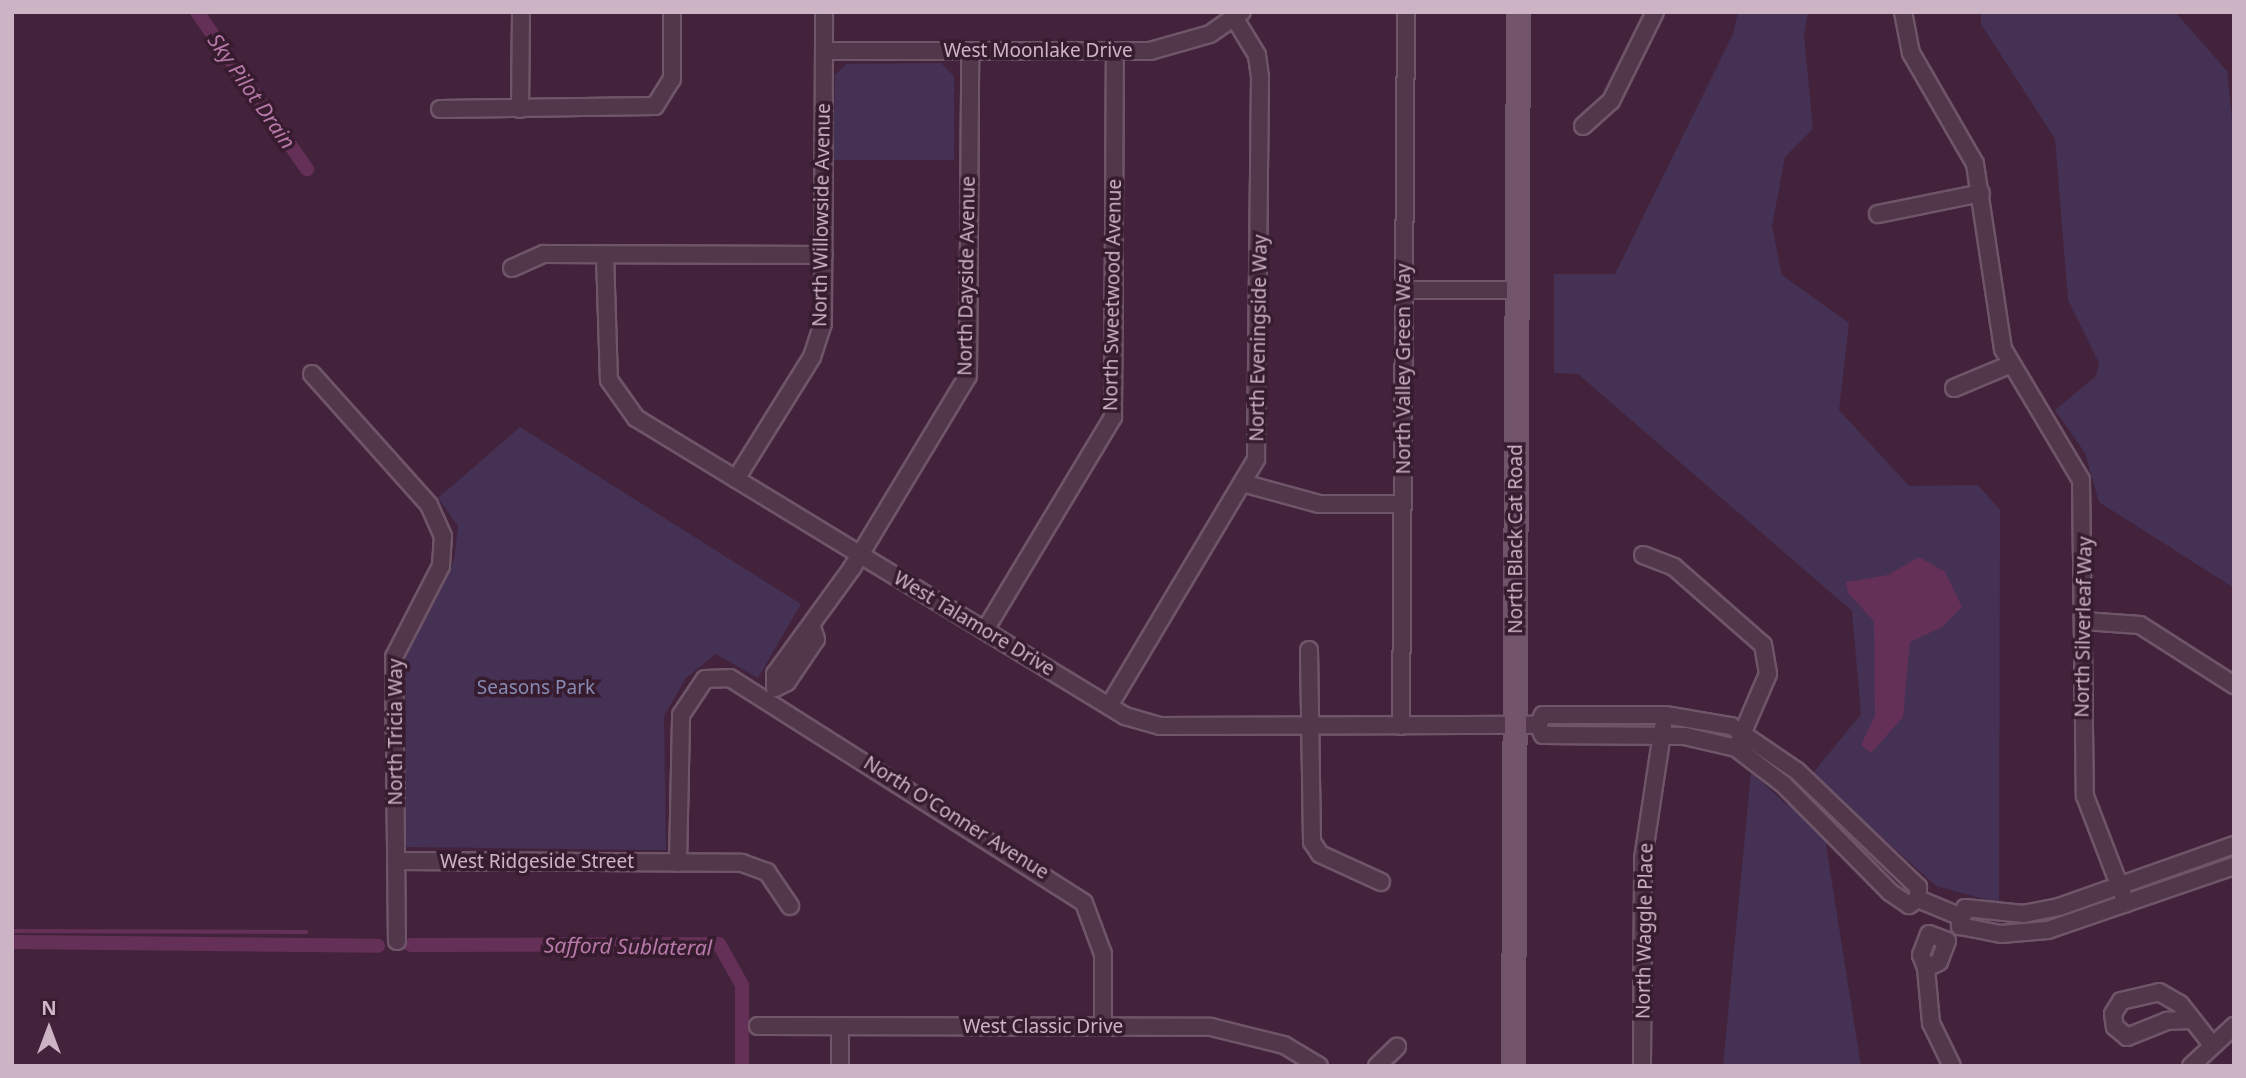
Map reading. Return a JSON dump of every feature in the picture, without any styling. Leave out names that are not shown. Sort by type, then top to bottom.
[{"type":"main road","name":"North Black Cat Road","points":[[1513,1066],[1518,12]]},
{"type":"street","points":[[520,109],[521,12]]},
{"type":"street","points":[[440,109],[646,109],[664,100],[672,79],[672,12]]},
{"type":"street","name":"North Willowside Avenue","points":[[736,479],[819,344],[824,255],[824,12]]},
{"type":"street","name":"North Valley Green Way","points":[[1401,726],[1406,12]]},
{"type":"street","points":[[1583,126],[1611,100],[1654,12]]},
{"type":"street","name":"North Silverleaf Way","points":[[1903,12],[1911,53],[1966,142],[1982,193],[1993,310],[2009,365],[2081,480],[2085,796],[2126,903]]},
{"type":"street","name":"West Moonlake Drive","points":[[824,51],[1115,51],[1182,45],[1239,16]]},
{"type":"street","name":"North Eveningside Way","points":[[1109,706],[1246,484],[1258,437],[1261,96],[1257,55],[1239,16]]},
{"type":"street","name":"North Dayside Avenue","points":[[771,694],[775,674],[812,627],[861,555],[968,376],[970,51]]},
{"type":"street","name":"North Sweetwood Avenue","points":[[985,630],[1113,417],[1115,51]]},
{"type":"street","points":[[1878,214],[1982,193]]},
{"type":"street","points":[[512,268],[544,254],[824,255]]},
{"type":"street","name":"West Talamore Drive","points":[[606,255],[606,364],[615,394],[636,418],[1109,706],[1160,726],[1538,725]]},
{"type":"street","points":[[1404,290],[1517,290]]},
{"type":"street","points":[[1954,388],[2009,365]]},
{"type":"street","name":"North Tricia Way","points":[[312,374],[429,505],[443,536],[441,566],[394,657],[397,941]]},
{"type":"street","points":[[1246,484],[1319,504],[1403,504]]},
{"type":"street","points":[[1643,555],[1674,567],[1763,645],[1768,674],[1736,748]]},
{"type":"street","points":[[2084,621],[2140,625],[2234,685]]},
{"type":"street","points":[[1310,650],[1312,842],[1320,854],[1381,882]]},
{"type":"street","name":"North O'Conner Avenue","points":[[678,863],[679,726],[698,686],[714,676],[730,678],[771,694],[1084,903],[1103,954],[1103,1027]]},
{"type":"street","points":[[1543,715],[1665,715],[1716,721],[1743,732],[1797,771],[1917,887],[1918,899],[1909,905],[1890,892],[1783,784],[1736,748],[1662,736],[1543,735],[1538,725],[1543,715]]},
{"type":"street","name":"North Waggle Place","points":[[1642,1066],[1643,859],[1665,715]]},
{"type":"street","points":[[1952,1066],[1931,1023],[1925,944],[1929,934],[1940,934],[1953,915],[1965,908],[2040,911],[2234,845]]},
{"type":"street","name":"West Ridgeside Street","points":[[396,861],[754,866],[781,887],[790,906]]},
{"type":"street","points":[[1918,899],[1953,915],[1960,926],[2025,933],[2126,903],[2234,866]]},
{"type":"street","points":[[2191,1020],[2210,1042]]},
{"type":"street","name":"West Classic Drive","points":[[758,1026],[1232,1030],[1284,1045],[1320,1066]]},
{"type":"street","points":[[840,1026],[840,1066]]},
{"type":"street","points":[[2190,1066],[2210,1042],[2234,1026]]},
{"type":"street","points":[[1377,1066],[1397,1047]]},
{"type":"green space","points":[[1738,12],[1808,12],[1804,35],[1813,129],[1785,157],[1772,226],[1782,275],[1849,323],[1839,410],[1909,486],[1978,485],[2000,510],[1999,903],[1936,886],[1857,815],[1826,845],[1861,1066],[1723,1066],[1751,772],[1787,805],[1861,714],[1852,611],[1578,374],[1554,373],[1554,274],[1615,274],[1733,34]]},
{"type":"green space","points":[[1981,12],[2175,12],[2227,71],[2234,139],[2234,588],[2099,502],[2085,453],[2055,410],[2096,376],[2099,363],[2068,300],[2055,139],[1981,24]]},
{"type":"green space","points":[[941,63],[954,76],[954,160],[833,160],[835,75],[846,64]]},
{"type":"green space","name":"Seasons Park","points":[[520,427],[801,604],[758,678],[716,654],[686,678],[664,716],[666,850],[405,847],[405,656],[454,560],[458,526],[438,498]]},
{"type":"shaded area","points":[[1919,557],[1945,572],[1962,607],[1942,627],[1910,642],[1903,717],[1871,753],[1861,745],[1875,716],[1874,621],[1848,593],[1846,582],[1888,575]]},
{"type":"waterway","name":"Sky Pilot Drain","points":[[197,12],[307,169]]},
{"type":"waterway","points":[[12,931],[306,932]]},
{"type":"waterway","name":"Safford Sublateral","points":[[12,942],[378,946]]},
{"type":"waterway","name":"Safford Sublateral","points":[[411,945],[719,944],[742,985],[742,1066]]}]
